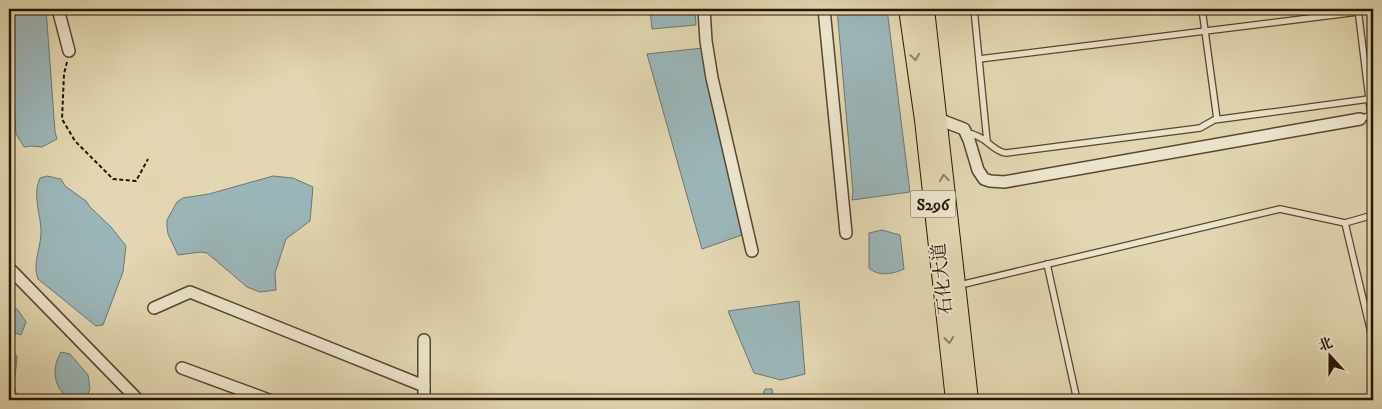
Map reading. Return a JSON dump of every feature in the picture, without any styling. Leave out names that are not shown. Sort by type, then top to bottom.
[{"type":"main road","name":"石化大道","points":[[908,9],[931,119],[956,286],[970,400]]},
{"type":"main road","name":"石化大道","points":[[925,9],[931,119],[955,400]]},
{"type":"street","points":[[58,9],[69,51]]},
{"type":"street","points":[[704,9],[706,41],[712,78],[752,251]]},
{"type":"street","points":[[824,9],[846,232]]},
{"type":"street","points":[[931,119],[964,129],[978,170],[984,179],[1004,182],[1360,119]]},
{"type":"street","points":[[9,268],[138,400]]},
{"type":"street","points":[[154,308],[190,292],[424,386]]},
{"type":"street","points":[[424,340],[424,400]]},
{"type":"street","points":[[182,368],[269,400]]},
{"type":"lane","points":[[974,9],[987,141]]},
{"type":"lane","points":[[1202,9],[1217,119]]},
{"type":"lane","points":[[979,59],[1358,10],[1371,115],[1360,119]]},
{"type":"lane","points":[[966,132],[987,141],[999,152],[1006,154],[1200,128],[1217,119],[1369,99]]},
{"type":"lane","points":[[956,286],[1280,209],[1345,223],[1373,215]]},
{"type":"lane","points":[[1345,223],[1373,341]]},
{"type":"lane","points":[[1047,264],[1077,400]]},
{"type":"path","points":[[69,51],[64,74],[62,118],[75,141],[113,179],[136,181],[148,159]]},
{"type":"water","points":[[9,9],[46,9],[57,139],[42,147],[24,147],[16,134]]},
{"type":"water","points":[[650,9],[695,9],[696,25],[652,29]]},
{"type":"water","points":[[837,9],[887,9],[910,192],[852,200],[853,192]]},
{"type":"water","points":[[703,48],[742,235],[702,249],[647,54]]},
{"type":"water","points":[[47,176],[61,179],[65,186],[86,201],[126,246],[123,272],[103,325],[96,326],[38,279],[36,262],[41,238],[41,225],[37,192],[40,178]]},
{"type":"water","points":[[273,176],[293,178],[313,187],[310,221],[286,239],[275,273],[276,290],[260,292],[247,287],[207,253],[178,255],[168,234],[167,227],[167,220],[177,202],[183,198],[209,194]]},
{"type":"water","points":[[882,230],[900,235],[904,269],[882,274],[869,268],[869,233]]},
{"type":"water","points":[[799,301],[805,374],[781,380],[754,373],[728,311]]},
{"type":"water","points":[[9,303],[18,310],[26,322],[21,335],[9,331]]},
{"type":"water","points":[[9,351],[17,356],[15,390],[20,400],[9,400]]},
{"type":"water","points":[[61,352],[70,354],[88,375],[90,389],[83,400],[76,400],[64,394],[57,384],[56,362]]},
{"type":"water","points":[[765,389],[772,389],[774,400],[761,400]]}]
